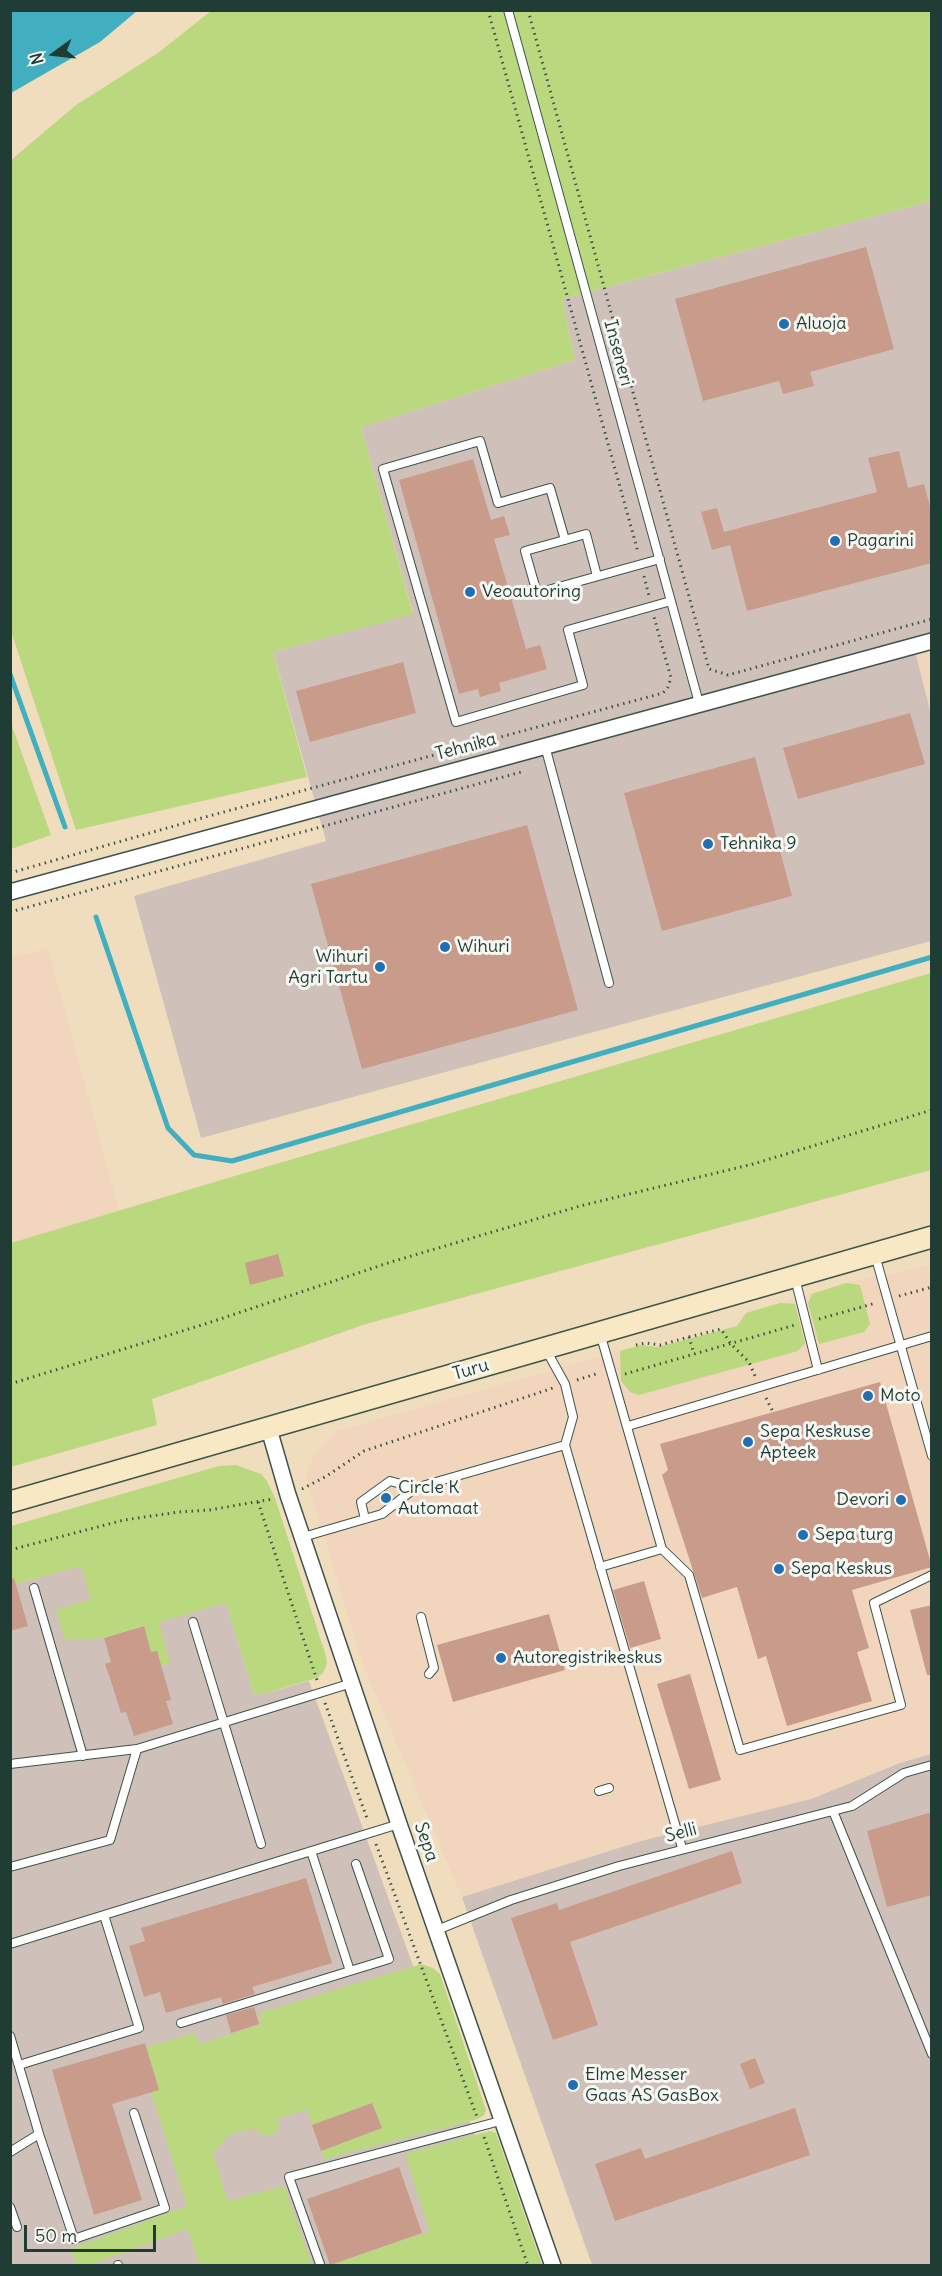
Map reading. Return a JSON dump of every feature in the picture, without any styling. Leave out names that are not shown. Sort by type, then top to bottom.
[{"type":"main road","name":"Turu","points":[[10,1502],[932,1237]]},
{"type":"street","name":"Tehnika","points":[[10,892],[932,641]]},
{"type":"street","name":"Sepa","points":[[269,1429],[288,1495],[399,1824],[553,2265]]},
{"type":"lane","name":"Inseneri","points":[[508,10],[699,703]]},
{"type":"lane","points":[[565,540],[550,488],[498,503],[480,441],[383,469],[456,722],[583,685],[568,630],[671,601]]},
{"type":"lane","points":[[597,576],[586,534],[525,551],[537,593],[660,559]]},
{"type":"lane","points":[[545,746],[609,983]]},
{"type":"lane","points":[[875,1254],[932,1456]]},
{"type":"lane","points":[[794,1277],[818,1370]]},
{"type":"lane","points":[[600,1331],[662,1549],[689,1575],[740,1750],[901,1705],[874,1604],[932,1575]]},
{"type":"lane","points":[[628,1426],[932,1336]]},
{"type":"lane","points":[[545,1348],[565,1384],[573,1417],[565,1445],[682,1848]]},
{"type":"lane","points":[[303,1537],[382,1514],[416,1488],[565,1445]]},
{"type":"lane","points":[[365,1519],[361,1502],[390,1481],[416,1488]]},
{"type":"lane","points":[[600,1567],[662,1549]]},
{"type":"lane","points":[[34,1588],[82,1756]]},
{"type":"lane","points":[[422,1617],[434,1668],[429,1674]]},
{"type":"lane","points":[[194,1622],[261,1845]]},
{"type":"lane","points":[[10,1764],[137,1749],[352,1683]]},
{"type":"lane","points":[[10,1867],[110,1840],[137,1749]]},
{"type":"lane","name":"Selli","points":[[436,1930],[511,1900],[682,1848],[852,1806],[904,1773],[932,1765]]},
{"type":"lane","points":[[599,1791],[609,1788]]},
{"type":"lane","points":[[833,1811],[932,2054]]},
{"type":"lane","points":[[10,1944],[399,1824]]},
{"type":"lane","points":[[311,1851],[350,1971]]},
{"type":"lane","points":[[181,2023],[389,1959],[356,1864]]},
{"type":"lane","points":[[19,2065],[139,2028],[104,1915]]},
{"type":"lane","points":[[11,2040],[74,2239],[165,2208],[134,2113]]},
{"type":"lane","points":[[320,2264],[289,2177],[504,2120]]},
{"type":"lane","points":[[10,2152],[39,2134]]},
{"type":"lane","points":[[10,2207],[17,2228]]},
{"type":"path","points":[[10,873],[210,816],[663,693],[669,687],[671,678],[641,564],[488,10]]},
{"type":"path","points":[[528,10],[709,669],[728,675],[932,619]]},
{"type":"path","points":[[10,912],[219,854]]},
{"type":"path","points":[[10,1384],[205,1324],[391,1262],[580,1206],[753,1164],[932,1110]]},
{"type":"path","points":[[10,1550],[124,1520],[258,1502],[288,1495],[325,1477],[364,1451],[600,1372],[613,1377],[932,1287]]},
{"type":"path","points":[[636,1345],[646,1343],[660,1345],[721,1329],[748,1362],[774,1412]]},
{"type":"path","points":[[689,1337],[694,1354]]},
{"type":"path","points":[[258,1502],[321,1692],[481,2126],[528,2265]]},
{"type":"shaded area","points":[[931,201],[932,641],[914,647],[931,714],[931,941],[201,1138],[134,896],[326,841],[273,652],[413,613],[361,427],[575,360],[562,299]]},
{"type":"shaded area","points":[[931,641],[931,714],[914,646]]},
{"type":"shaded area","points":[[48,948],[119,1211],[11,1244],[11,958]]},
{"type":"shaded area","points":[[931,1265],[931,1754],[900,1763],[811,1799],[641,1841],[462,1897],[363,1665],[306,1477],[313,1455],[337,1431],[641,1345],[658,1347],[737,1326],[746,1313],[846,1283]]},
{"type":"shaded area","points":[[81,1565],[104,1638],[226,1602],[253,1692],[259,1695],[309,1681],[475,2135],[519,2265],[11,2266],[11,1585]]},
{"type":"shaded area","points":[[931,1754],[931,2265],[592,2265],[462,1897],[641,1841],[811,1799],[900,1763]]},
{"type":"green space","points":[[211,11],[931,11],[931,201],[562,299],[575,360],[361,427],[413,614],[273,652],[307,777],[76,830],[11,631],[10,161],[76,105],[158,53]]},
{"type":"green space","points":[[11,723],[51,835],[10,849]]},
{"type":"green space","points":[[931,973],[931,1170],[366,1324],[152,1399],[157,1425],[11,1467],[11,1243]]},
{"type":"green space","points":[[846,1283],[860,1285],[870,1324],[864,1332],[819,1344],[808,1303],[812,1294]]},
{"type":"green space","points":[[780,1303],[795,1304],[805,1343],[798,1351],[639,1395],[630,1392],[621,1381],[620,1351],[641,1345],[658,1347],[737,1326],[746,1313]]},
{"type":"green space","points":[[236,1465],[261,1474],[275,1498],[326,1656],[327,1663],[323,1673],[317,1678],[259,1695],[253,1692],[226,1603],[159,1622],[170,1663],[161,1666],[157,1651],[151,1652],[143,1626],[104,1638],[65,1640],[56,1610],[91,1599],[81,1566],[11,1585],[11,1526],[219,1466]]},
{"type":"green space","points":[[421,1964],[433,1968],[440,1974],[486,2110],[484,2115],[478,2119],[324,2159],[321,2151],[382,2128],[372,2103],[312,2125],[307,2109],[278,2119],[279,2128],[275,2134],[268,2136],[261,2135],[256,2128],[230,2134],[213,2154],[228,2201],[284,2186],[312,2265],[200,2265],[187,2229],[90,2265],[77,2265],[70,2249],[187,2206],[151,2092],[159,2089],[146,2047],[195,2033],[200,2044],[262,2024],[259,2013]]},
{"type":"green space","points":[[490,2131],[496,2133],[542,2265],[328,2266],[430,2231],[405,2154]]},
{"type":"water","points":[[11,10],[137,11],[100,42],[11,93]]},
{"type":"building","name":"Aluoja","points":[[866,247],[894,349],[810,372],[814,386],[783,394],[779,381],[703,401],[675,299]]},
{"type":"building","name":"Pagarini","points":[[899,451],[908,488],[924,484],[932,514],[932,563],[747,611],[730,545],[712,550],[701,512],[717,508],[724,532],[877,492],[868,458]]},
{"type":"building","name":"Veoautoring","points":[[473,459],[491,520],[504,516],[510,535],[494,539],[526,649],[540,645],[547,669],[499,683],[501,691],[480,697],[478,689],[459,694],[399,480]]},
{"type":"building","points":[[403,662],[416,713],[310,742],[296,691]]},
{"type":"building","points":[[910,713],[925,764],[798,799],[783,748]]},
{"type":"building","name":"Tehnika 9","points":[[755,757],[792,896],[662,931],[624,793]]},
{"type":"building","name":"Wihuri","points":[[527,825],[578,1010],[362,1069],[311,884]]},
{"type":"building","points":[[278,1254],[284,1276],[250,1285],[245,1263]]},
{"type":"building","points":[[880,1382],[932,1567],[852,1590],[869,1648],[857,1652],[872,1701],[787,1726],[766,1656],[758,1659],[737,1587],[702,1598],[662,1475],[668,1470],[660,1444]]},
{"type":"building","points":[[14,1578],[28,1626],[10,1631],[10,1579]]},
{"type":"building","points":[[644,1581],[661,1639],[630,1648],[613,1590]]},
{"type":"building","points":[[932,1605],[932,1675],[927,1675],[910,1610]]},
{"type":"building","name":"Autoregistrikeskus","points":[[549,1614],[565,1670],[453,1702],[437,1645]]},
{"type":"building","points":[[144,1626],[151,1652],[157,1651],[171,1700],[166,1701],[173,1724],[134,1736],[126,1712],[121,1713],[105,1664],[111,1662],[104,1638]]},
{"type":"building","points":[[690,1674],[721,1780],[689,1789],[657,1684]]},
{"type":"building","points":[[932,1812],[932,1895],[887,1907],[867,1831]]},
{"type":"building","points":[[732,1851],[742,1883],[570,1942],[598,2025],[553,2040],[511,1918],[557,1903],[559,1910]]},
{"type":"building","points":[[306,1878],[332,1963],[252,1987],[255,1994],[223,2004],[221,1997],[166,2013],[160,1992],[144,1997],[129,1946],[145,1941],[141,1928]]},
{"type":"building","points":[[254,2007],[259,2024],[231,2033],[226,2015]]},
{"type":"building","points":[[145,2043],[159,2090],[112,2104],[142,2200],[94,2215],[52,2070]]},
{"type":"building","points":[[755,2058],[765,2083],[750,2089],[740,2064]]},
{"type":"building","points":[[372,2103],[382,2128],[321,2151],[312,2125]]},
{"type":"building","points":[[795,2108],[810,2155],[615,2221],[595,2164],[641,2148],[645,2159]]},
{"type":"building","points":[[399,2167],[422,2233],[330,2265],[307,2199]]},
{"type":"waterway","points":[[10,674],[65,827]]},
{"type":"waterway","points":[[96,917],[168,1128],[194,1155],[232,1161],[932,957]]},
{"type":"place","name":"Aluoja","points":[[784,324]]},
{"type":"place","name":"Pagarini","points":[[835,541]]},
{"type":"place","name":"Veoautoring","points":[[470,592]]},
{"type":"place","name":"Tehnika 9","points":[[708,844]]},
{"type":"place","name":"Wihuri","points":[[445,947]]},
{"type":"place","name":"Wihuri Agri Tartu","points":[[380,967]]},
{"type":"place","name":"Moto","points":[[868,1396]]},
{"type":"place","name":"Sepa Keskuse Apteek","points":[[748,1442]]},
{"type":"place","name":"Circle K Automaat","points":[[386,1498]]},
{"type":"place","name":"Devori","points":[[901,1500]]},
{"type":"place","name":"Sepa turg","points":[[803,1535]]},
{"type":"place","name":"Sepa Keskus","points":[[779,1569]]},
{"type":"place","name":"Autoregistrikeskus","points":[[501,1658]]},
{"type":"place","name":"Elme Messer Gaas AS GasBox","points":[[573,2085]]}]
